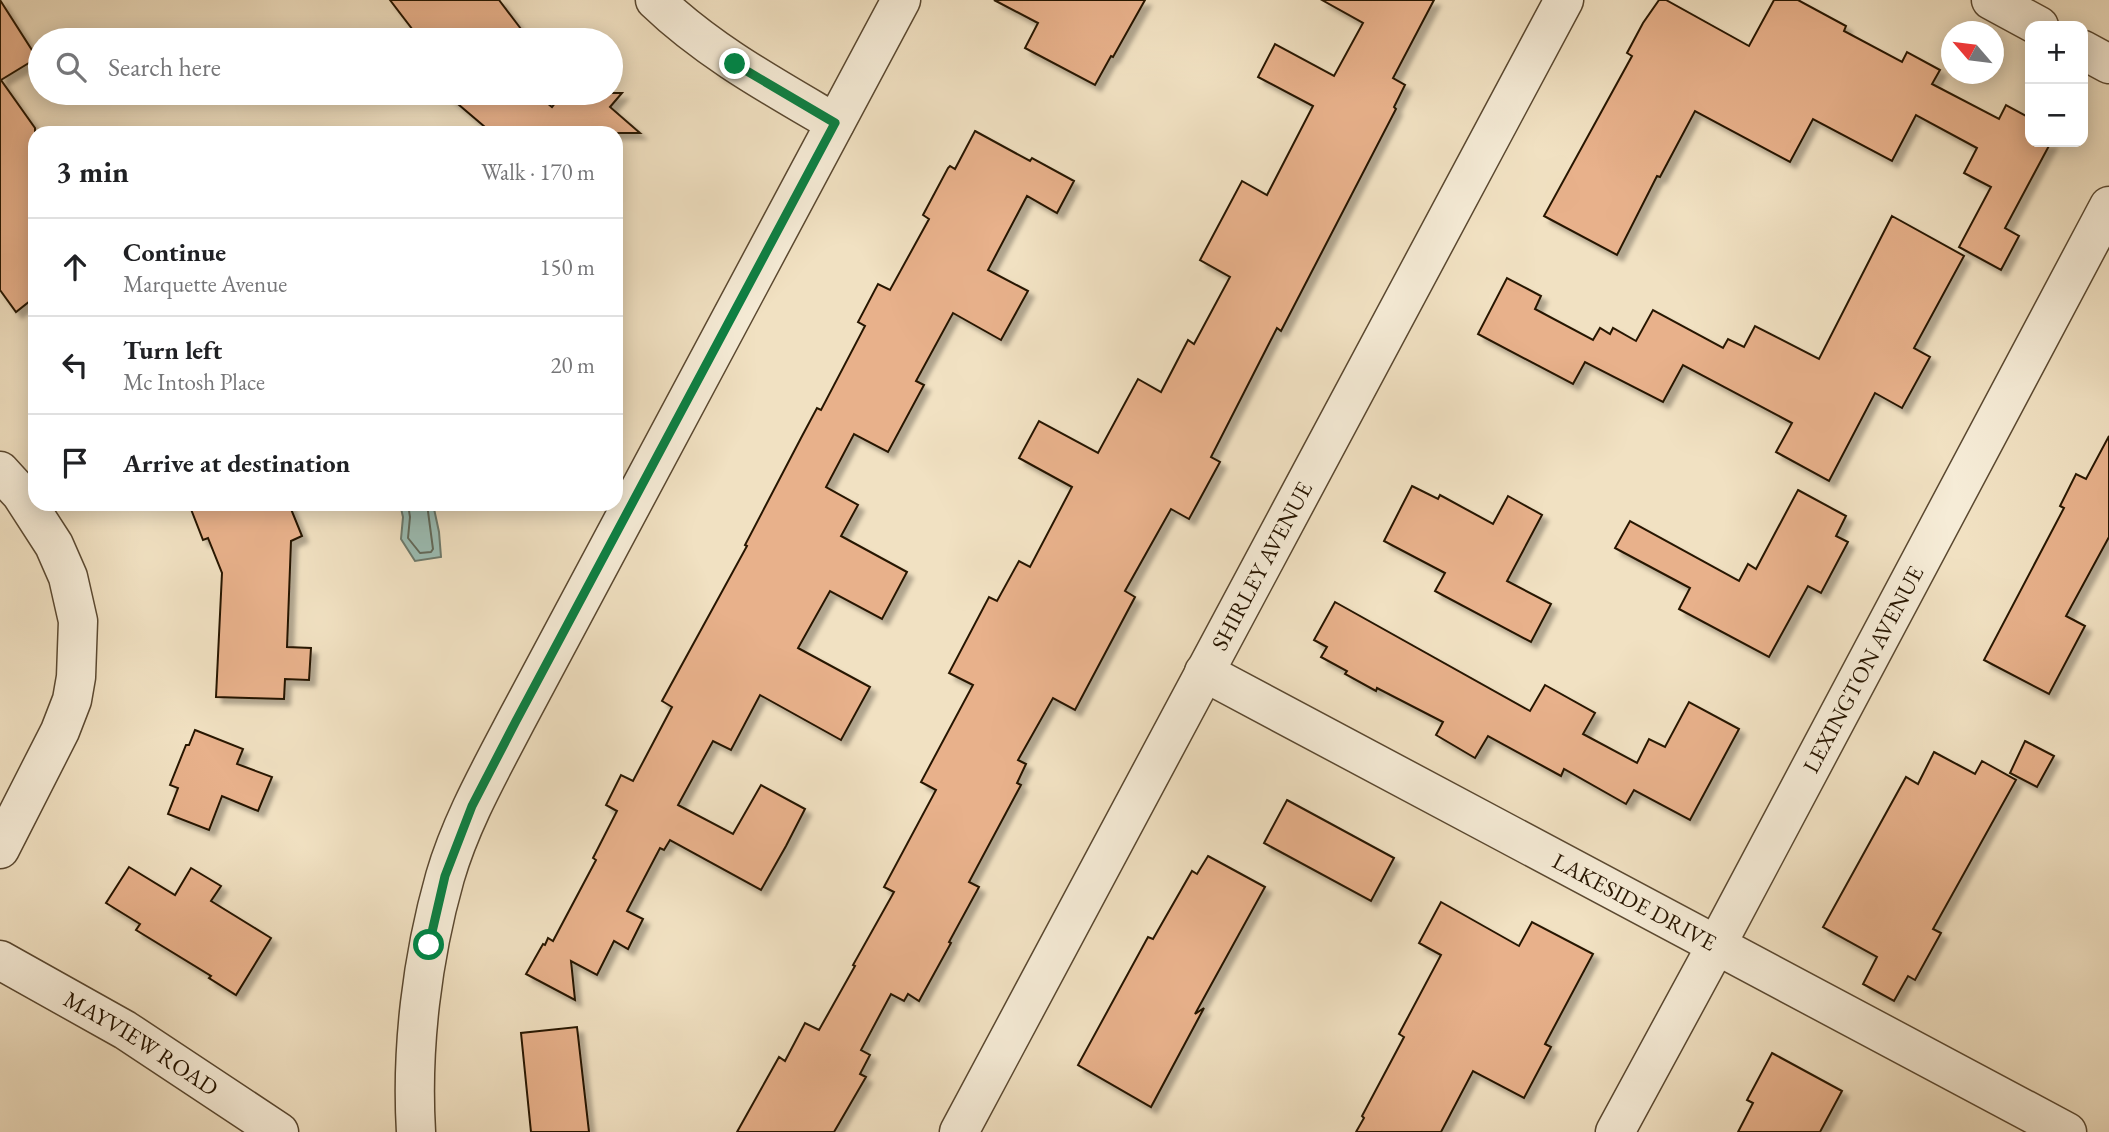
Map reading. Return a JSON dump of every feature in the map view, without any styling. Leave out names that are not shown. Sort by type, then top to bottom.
[{"type":"street","points":[[655,0],[674,19],[735,64],[835,123]]},
{"type":"street","points":[[416,1132],[419,1017],[429,945],[445,876],[472,806],[901,0]]},
{"type":"street","name":"SHIRLEY AVENUE","points":[[958,1132],[1564,0]]},
{"type":"street","points":[[1991,0],[2030,21]]},
{"type":"street","points":[[2088,53],[2109,64]]},
{"type":"street","name":"LEXINGTON AVENUE","points":[[1615,1132],[2109,206]]},
{"type":"street","points":[[0,471],[28,505]]},
{"type":"street","points":[[0,849],[60,731],[72,700],[76,677],[78,621],[68,577],[54,545],[32,511]]},
{"type":"street","name":"LAKESIDE DRIVE","points":[[1204,672],[2067,1132]]},
{"type":"street","name":"MAYVIEW ROAD","points":[[0,961],[125,1030],[279,1132]]},
{"type":"water","points":[[402,511],[434,511],[441,557],[415,561],[401,539]]},
{"type":"building","points":[[0,0],[28,44],[28,64],[1,80],[34,126],[28,126],[28,303],[16,312],[0,290]]},
{"type":"building","points":[[390,0],[499,0],[520,28],[411,28]]},
{"type":"building","points":[[994,0],[1145,0],[1095,85],[1025,48],[1038,23]]},
{"type":"building","points":[[1322,0],[1434,0],[1393,78],[1405,85],[1394,107],[1396,109],[1281,331],[1277,328],[1211,457],[1220,462],[1189,519],[1171,509],[1125,591],[1135,597],[1075,710],[1053,698],[1018,760],[1026,764],[1017,783],[1021,785],[969,882],[979,887],[949,942],[951,943],[919,1001],[908,994],[904,1001],[891,994],[861,1050],[870,1055],[860,1074],[866,1077],[834,1132],[737,1132],[779,1057],[785,1061],[805,1023],[819,1030],[894,892],[884,887],[936,790],[921,782],[973,685],[949,673],[989,597],[997,601],[1019,561],[1030,567],[1072,487],[1019,458],[1039,421],[1098,453],[1138,379],[1161,392],[1188,340],[1194,344],[1230,277],[1200,260],[1242,181],[1267,195],[1313,106],[1258,77],[1275,44],[1334,76],[1363,23]]},
{"type":"building","points":[[1659,0],[1666,0],[1749,46],[1774,0],[1798,0],[1846,26],[1844,31],[1902,62],[1907,52],[1940,70],[1932,84],[1999,119],[2006,105],[2025,115],[2025,147],[2048,147],[2005,228],[2019,236],[2001,270],[1959,247],[1991,187],[1964,173],[1977,148],[1916,115],[1892,161],[1813,119],[1790,162],[1695,111],[1660,177],[1657,176],[1617,255],[1544,216],[1632,56],[1627,53]]},
{"type":"building","points":[[459,105],[612,105],[610,107],[640,133],[623,133],[623,126],[484,126]]},
{"type":"building","points":[[975,131],[1074,181],[1057,213],[1027,196],[988,270],[1028,291],[1001,340],[953,313],[916,381],[924,385],[888,452],[854,434],[826,487],[858,505],[841,536],[907,572],[882,619],[830,591],[798,648],[870,687],[841,740],[760,695],[731,750],[713,741],[678,805],[733,834],[761,785],[805,809],[786,846],[761,890],[670,840],[664,850],[660,848],[627,911],[643,919],[628,949],[614,941],[597,975],[571,961],[575,1000],[526,974],[543,944],[545,945],[548,938],[553,941],[596,860],[593,858],[617,811],[606,805],[621,775],[633,781],[672,707],[662,701],[747,546],[745,545],[817,408],[821,410],[865,326],[858,322],[878,284],[890,290],[929,219],[923,215],[948,168],[950,166],[955,169]]},
{"type":"building","points":[[1892,216],[1964,256],[1914,348],[1930,357],[1902,408],[1875,393],[1829,481],[1776,452],[1792,423],[1683,365],[1663,402],[1585,362],[1573,384],[1478,334],[1507,278],[1541,296],[1535,309],[1593,340],[1600,328],[1610,334],[1613,328],[1636,341],[1653,310],[1723,348],[1728,339],[1744,347],[1755,326],[1819,359]]},
{"type":"building","points":[[2109,436],[2109,537],[2066,616],[2085,626],[2049,694],[1984,660],[2064,508],[2060,506],[2076,474],[2086,479]]},
{"type":"building","points":[[1412,486],[1438,499],[1440,495],[1493,524],[1508,496],[1542,515],[1507,581],[1551,604],[1531,642],[1435,591],[1445,573],[1384,541]]},
{"type":"building","points":[[1798,490],[1846,516],[1836,536],[1848,542],[1821,593],[1808,586],[1769,657],[1679,609],[1690,588],[1615,548],[1630,521],[1739,581],[1748,564],[1756,569]]},
{"type":"building","points":[[192,511],[292,511],[302,536],[291,541],[287,647],[311,648],[309,680],[285,679],[284,699],[216,697],[222,573],[208,538],[203,540]]},
{"type":"building","points":[[1335,602],[1530,711],[1545,685],[1595,713],[1583,734],[1637,763],[1649,739],[1665,747],[1689,702],[1739,729],[1690,820],[1634,790],[1626,804],[1564,769],[1561,776],[1488,736],[1475,758],[1436,735],[1443,722],[1377,688],[1376,691],[1321,657],[1327,647],[1314,640]]},
{"type":"building","points":[[195,730],[243,749],[237,764],[272,777],[258,811],[222,796],[209,830],[168,814],[178,788],[170,785]]},
{"type":"building","points":[[2025,741],[2054,756],[2037,787],[2010,773]]},
{"type":"building","points":[[1934,752],[1975,774],[1982,761],[2016,780],[1933,929],[1941,933],[1915,980],[1908,976],[1894,1001],[1863,984],[1877,957],[1823,927],[1906,777],[1918,784]]},
{"type":"building","points":[[1287,800],[1394,858],[1371,901],[1264,843]]},
{"type":"building","points":[[1208,856],[1265,887],[1195,1014],[1204,1008],[1151,1107],[1078,1065],[1148,937],[1153,939],[1192,871],[1197,874]]},
{"type":"building","points":[[129,867],[175,895],[191,868],[221,886],[211,901],[271,938],[236,995],[209,978],[211,976],[136,930],[140,924],[106,903]]},
{"type":"building","points":[[1441,902],[1519,946],[1532,922],[1593,954],[1545,1044],[1551,1047],[1524,1098],[1473,1071],[1441,1132],[1356,1132],[1404,1037],[1399,1034],[1441,955],[1419,943]]},
{"type":"building","points":[[577,1027],[589,1132],[531,1132],[521,1033]]},
{"type":"building","points":[[1772,1053],[1842,1091],[1820,1132],[1738,1132],[1753,1103],[1747,1100]]},
{"type":"route","points":[[429,945],[445,876],[472,806],[835,123],[735,64]]}]
